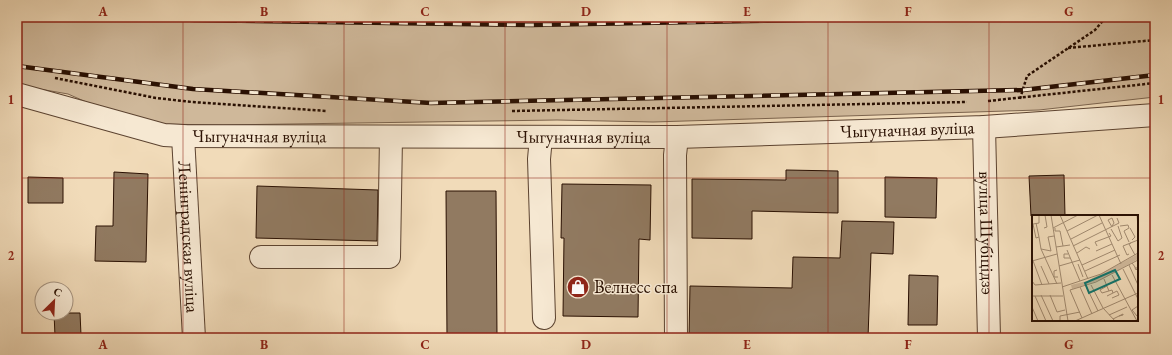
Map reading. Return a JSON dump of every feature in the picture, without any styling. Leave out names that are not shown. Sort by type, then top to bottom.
[{"type":"street","name":"Чыгуначная вуліца","points":[[17,94],[164,135],[183,136],[677,137],[984,127],[1155,115]]},
{"type":"street","name":"вуліца Шубіцідзэ","points":[[984,127],[989,338]]},
{"type":"street","name":"Ленінградская вуліца","points":[[183,136],[194,338]]},
{"type":"street","points":[[261,257],[389,257],[391,137]]},
{"type":"street","points":[[541,137],[539,158],[544,318]]},
{"type":"street","points":[[676,338],[675,155],[677,137]]},
{"type":"path","points":[[1014,125],[1027,76],[1095,30],[1106,17]]},
{"type":"path","points":[[1068,48],[1155,40]]},
{"type":"path","points":[[48,77],[164,98],[335,111]]},
{"type":"path","points":[[984,101],[1155,83]]},
{"type":"path","points":[[509,111],[968,102]]},
{"type":"shaded area","points":[[17,17],[1155,17],[1155,97],[1039,110],[653,122],[557,120],[223,125],[157,124],[109,112],[68,94],[17,85]]},
{"type":"building","points":[[786,170],[838,171],[838,213],[752,211],[752,239],[692,238],[692,179],[786,180]]},
{"type":"building","points":[[114,172],[148,174],[146,262],[95,261],[96,226],[113,226]]},
{"type":"building","points":[[1064,175],[1065,215],[1031,216],[1029,176]]},
{"type":"building","points":[[28,177],[63,178],[63,203],[28,203]]},
{"type":"building","points":[[885,177],[937,178],[936,218],[885,217]]},
{"type":"building","points":[[562,184],[651,185],[650,240],[639,239],[638,317],[563,316],[564,238],[561,238]]},
{"type":"building","points":[[257,186],[378,190],[377,241],[256,238]]},
{"type":"building","points":[[446,191],[496,191],[497,338],[447,338]]},
{"type":"building","points":[[842,221],[894,222],[893,254],[871,253],[868,338],[689,338],[690,286],[792,288],[793,257],[840,258]]},
{"type":"building","points":[[909,275],[938,276],[937,325],[908,325]]},
{"type":"building","points":[[74,313],[80,313],[81,335],[55,336],[54,321],[74,321]]},
{"type":"railway","points":[[147,17],[194,20],[532,25],[882,17]]},
{"type":"railway","points":[[17,66],[193,89],[431,103],[1023,90],[1155,75]]},
{"type":"place","name":"Велнесс спа","points":[[578,287]]}]
